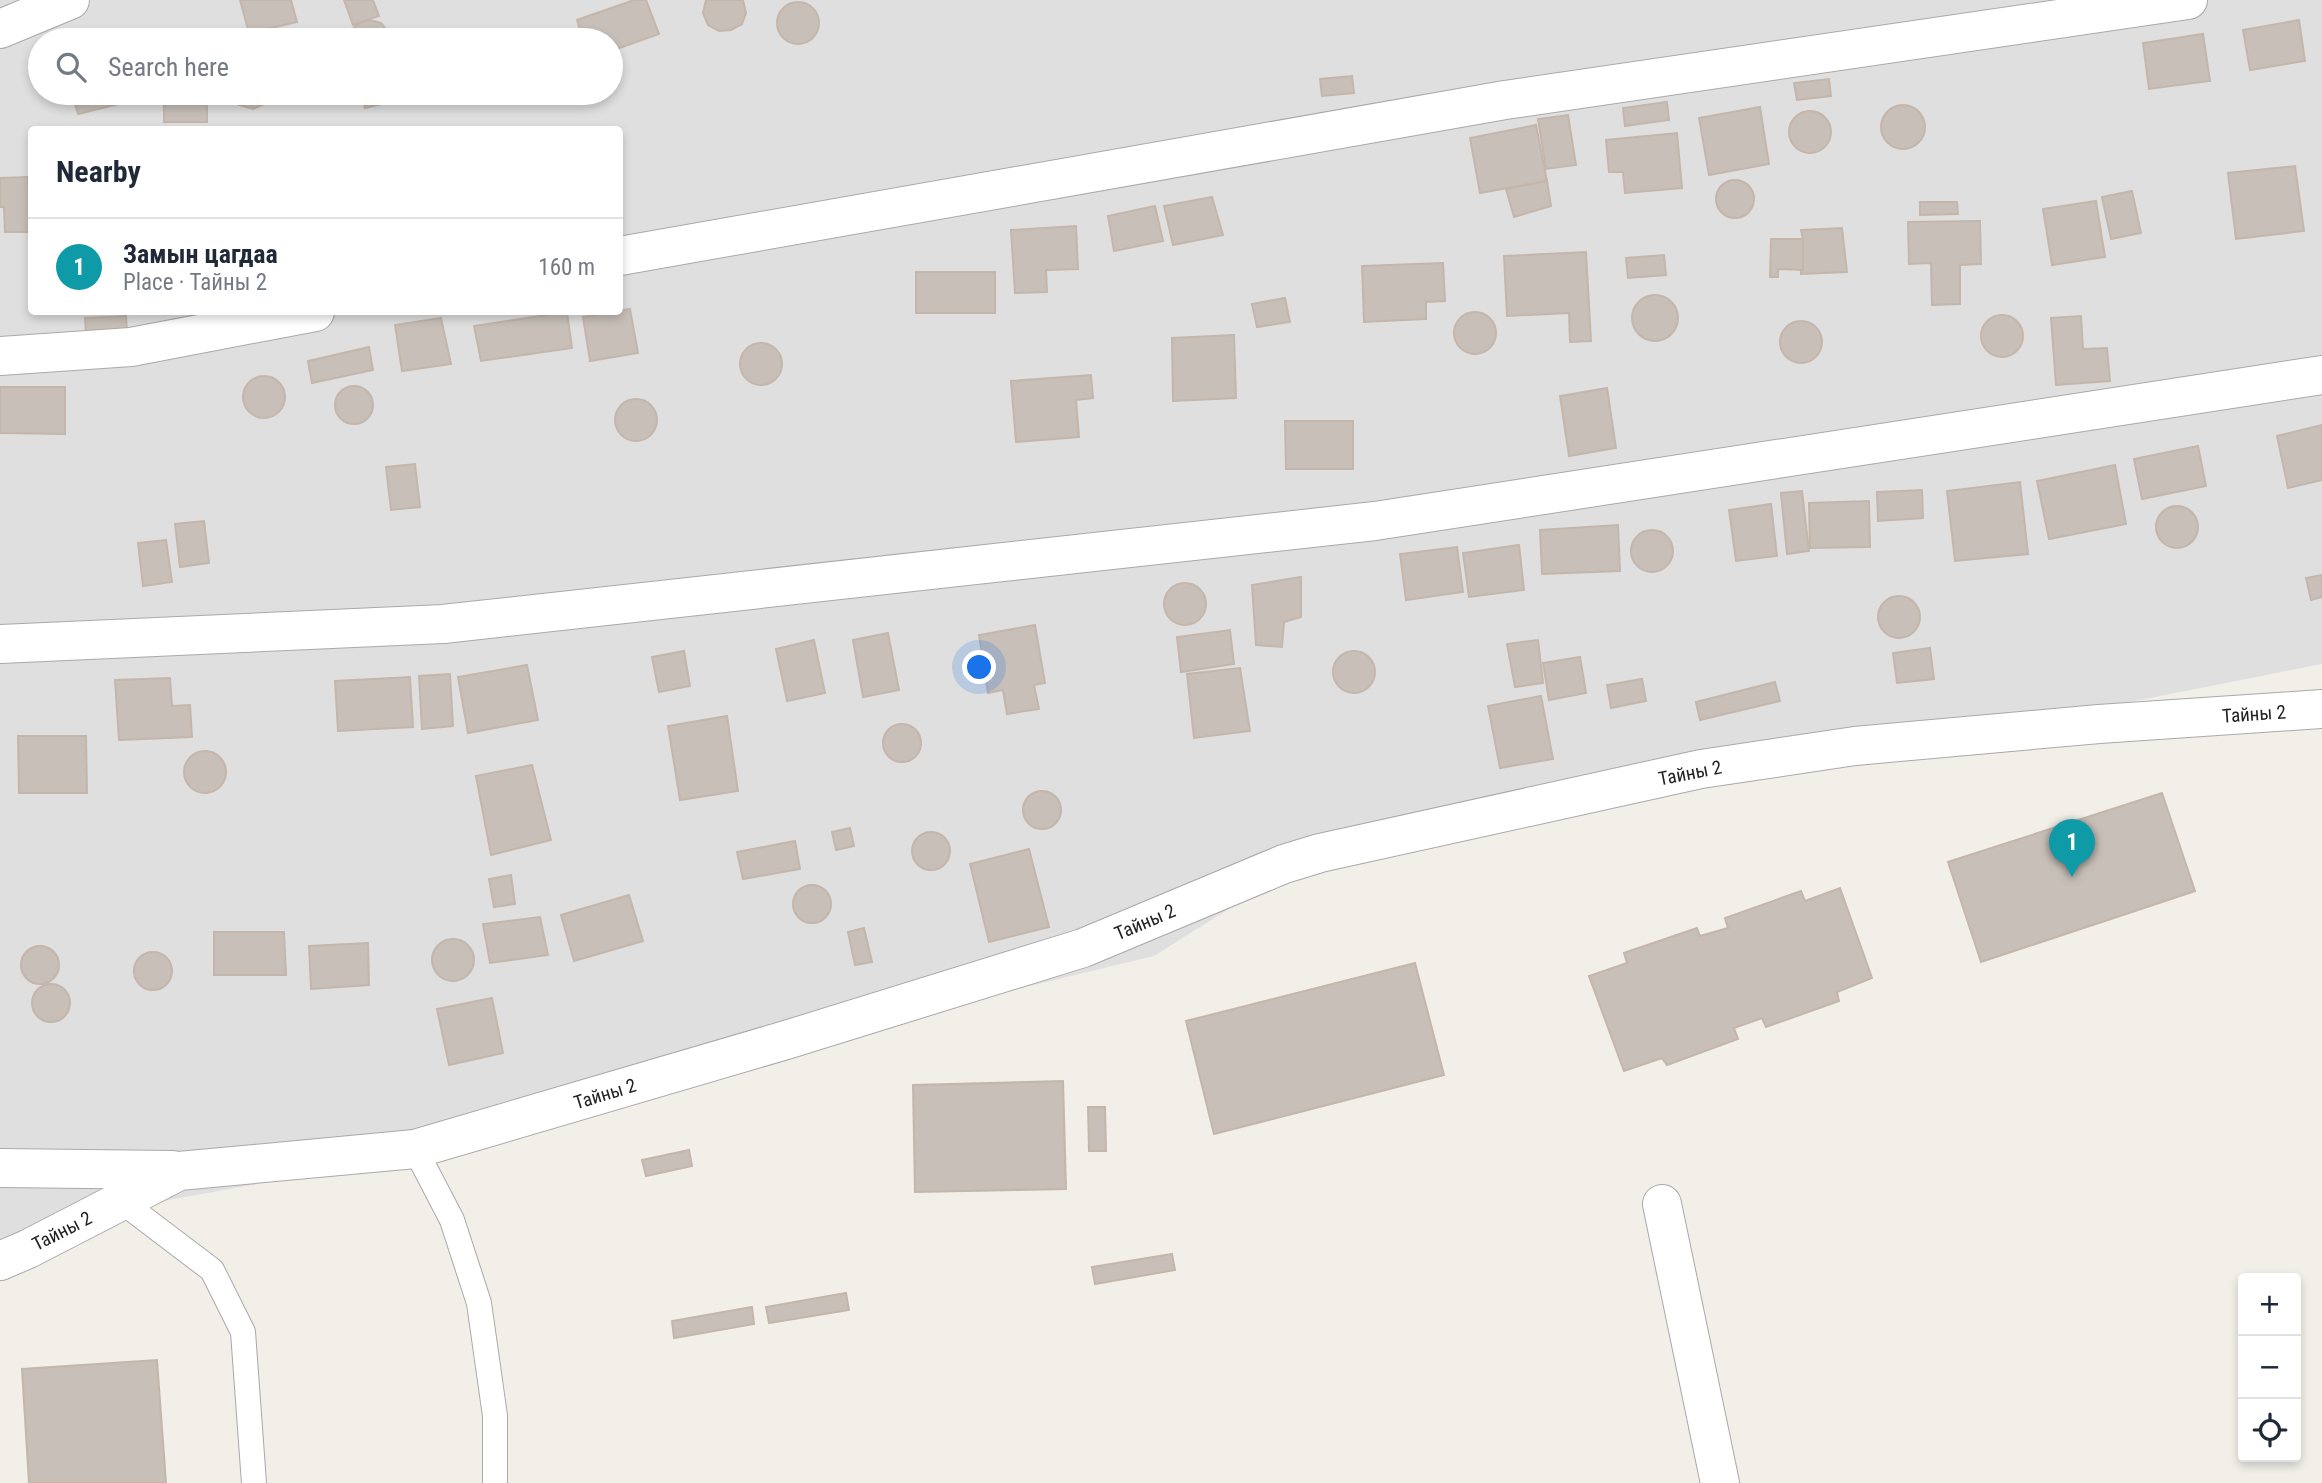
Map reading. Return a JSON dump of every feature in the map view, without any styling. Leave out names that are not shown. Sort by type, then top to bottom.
[{"type":"street","points":[[0,29],[70,0]]},
{"type":"street","points":[[623,255],[1505,100],[2188,0]]},
{"type":"street","points":[[0,356],[131,347],[299,315]]},
{"type":"street","points":[[0,644],[443,624],[1375,520],[2322,375]]},
{"type":"street","name":"Тайны 2","points":[[0,1261],[179,1171],[415,1149],[786,1040],[1083,948],[1272,869],[1320,853],[1701,769],[1855,746],[2099,724],[2322,709]]},
{"type":"street","points":[[0,1168],[179,1171]]},
{"type":"street","points":[[1662,1204],[1720,1483]]},
{"type":"lane","points":[[415,1149],[452,1220],[479,1303],[495,1416],[495,1483]]},
{"type":"lane","points":[[121,1200],[212,1270],[243,1332],[254,1483]]},
{"type":"shaded area","points":[[0,0],[2322,0],[2322,664],[1297,866],[1154,956],[788,1044],[417,1155],[58,1220],[0,1242]]},
{"type":"building","points":[[240,0],[291,0],[297,22],[271,28],[248,28]]},
{"type":"building","points":[[344,0],[373,0],[379,16],[353,25]]},
{"type":"building","points":[[634,0],[646,0],[659,34],[623,47],[623,28],[579,28],[577,20]]},
{"type":"building","points":[[706,0],[743,0],[746,13],[742,24],[731,30],[719,31],[708,25],[703,13]]},
{"type":"building","points":[[798,2],[813,8],[819,23],[813,38],[798,44],[783,38],[777,23],[783,8]]},
{"type":"building","points":[[369,20],[381,23],[385,28],[354,28]]},
{"type":"building","points":[[2299,20],[2305,61],[2250,70],[2243,30]]},
{"type":"building","points":[[2203,34],[2210,81],[2149,89],[2143,43]]},
{"type":"building","points":[[1352,76],[1354,93],[1322,96],[1320,79]]},
{"type":"building","points":[[1829,79],[1831,96],[1797,100],[1794,83]]},
{"type":"building","points":[[1667,102],[1669,120],[1625,126],[1623,108]]},
{"type":"building","points":[[75,105],[115,105],[78,114]]},
{"type":"building","points":[[164,105],[207,105],[207,122],[164,122]]},
{"type":"building","points":[[239,105],[262,105],[253,109]]},
{"type":"building","points":[[1903,105],[1918,112],[1925,127],[1918,142],[1903,149],[1888,142],[1881,127],[1888,112]]},
{"type":"building","points":[[1760,107],[1769,164],[1709,175],[1699,118]]},
{"type":"building","points":[[1810,111],[1825,117],[1831,132],[1825,147],[1810,153],[1795,147],[1789,132],[1795,117]]},
{"type":"building","points":[[1568,115],[1576,165],[1546,169],[1538,119]]},
{"type":"building","points":[[1536,125],[1547,181],[1480,193],[1470,138]]},
{"type":"building","points":[[1677,133],[1682,188],[1625,193],[1623,172],[1609,172],[1606,140]]},
{"type":"building","points":[[2295,166],[2304,231],[2236,239],[2228,173]]},
{"type":"building","points":[[28,177],[28,232],[5,232],[4,207],[0,207],[0,178]]},
{"type":"building","points":[[1735,180],[1748,186],[1754,199],[1748,212],[1735,218],[1722,212],[1716,199],[1722,186]]},
{"type":"building","points":[[1547,181],[1551,206],[1514,217],[1506,189]]},
{"type":"building","points":[[2132,191],[2141,233],[2111,239],[2102,197]]},
{"type":"building","points":[[1212,197],[1223,235],[1173,245],[1164,206]]},
{"type":"building","points":[[2096,201],[2105,257],[2052,265],[2043,209]]},
{"type":"building","points":[[1920,202],[1957,202],[1958,214],[1920,215]]},
{"type":"building","points":[[1155,206],[1163,241],[1114,251],[1108,216]]},
{"type":"building","points":[[1980,221],[1981,264],[1960,265],[1960,304],[1932,305],[1931,263],[1909,264],[1908,222]]},
{"type":"building","points":[[1076,226],[1078,269],[1046,270],[1047,292],[1015,293],[1011,230]]},
{"type":"building","points":[[1842,228],[1847,272],[1801,274],[1801,230]]},
{"type":"building","points":[[1771,239],[1803,239],[1803,270],[1778,269],[1778,277],[1770,277]]},
{"type":"building","points":[[1586,252],[1591,341],[1570,342],[1569,313],[1507,316],[1504,256]]},
{"type":"building","points":[[1664,255],[1666,275],[1628,278],[1626,258]]},
{"type":"building","points":[[1443,263],[1445,301],[1426,302],[1426,319],[1364,322],[1362,266]]},
{"type":"building","points":[[916,272],[995,272],[995,313],[916,313]]},
{"type":"building","points":[[1655,295],[1671,302],[1678,318],[1671,334],[1655,341],[1639,334],[1632,318],[1639,302]]},
{"type":"building","points":[[1285,298],[1290,322],[1257,327],[1252,304]]},
{"type":"building","points":[[630,309],[638,353],[590,361],[583,317],[623,315],[623,310]]},
{"type":"building","points":[[1475,312],[1490,318],[1496,333],[1490,348],[1475,354],[1460,348],[1454,333],[1460,318]]},
{"type":"building","points":[[547,315],[567,315],[572,348],[481,361],[474,326]]},
{"type":"building","points":[[2002,315],[2017,321],[2023,336],[2017,351],[2002,357],[1987,351],[1981,336],[1987,321]]},
{"type":"building","points":[[126,316],[127,332],[86,335],[85,318]]},
{"type":"building","points":[[2081,316],[2083,349],[2107,348],[2110,381],[2056,385],[2051,318]]},
{"type":"building","points":[[441,318],[451,364],[402,371],[395,325]]},
{"type":"building","points":[[1801,321],[1816,327],[1822,342],[1816,357],[1801,363],[1786,357],[1780,342],[1786,327]]},
{"type":"building","points":[[1234,335],[1236,398],[1173,401],[1172,338]]},
{"type":"building","points":[[761,343],[776,349],[782,364],[776,379],[761,385],[746,379],[740,364],[746,349]]},
{"type":"building","points":[[369,347],[373,370],[312,383],[308,361]]},
{"type":"building","points":[[1091,375],[1093,398],[1076,400],[1079,437],[1016,442],[1011,381]]},
{"type":"building","points":[[264,376],[279,382],[285,397],[279,412],[264,418],[249,412],[243,397],[249,382]]},
{"type":"building","points":[[354,386],[367,392],[373,405],[367,418],[354,424],[341,418],[335,405],[341,392]]},
{"type":"building","points":[[0,387],[65,387],[65,434],[0,433]]},
{"type":"building","points":[[1607,388],[1616,448],[1569,456],[1560,396]]},
{"type":"building","points":[[636,399],[651,405],[657,420],[651,435],[636,441],[621,435],[615,420],[621,405]]},
{"type":"building","points":[[1285,421],[1353,421],[1353,469],[1286,469]]},
{"type":"building","points":[[2322,425],[2322,480],[2288,488],[2277,436]]},
{"type":"building","points":[[2198,446],[2206,486],[2142,499],[2134,459]]},
{"type":"building","points":[[415,464],[420,507],[391,510],[386,467]]},
{"type":"building","points":[[2115,465],[2126,524],[2049,539],[2037,481]]},
{"type":"building","points":[[2020,482],[2028,554],[1955,561],[1947,491]]},
{"type":"building","points":[[1922,490],[1923,518],[1878,521],[1877,492]]},
{"type":"building","points":[[1802,491],[1809,551],[1787,554],[1781,493]]},
{"type":"building","points":[[1869,501],[1870,547],[1810,548],[1809,503]]},
{"type":"building","points":[[1771,504],[1777,556],[1736,561],[1729,510]]},
{"type":"building","points":[[2177,506],[2192,512],[2198,527],[2192,542],[2177,548],[2162,542],[2156,527],[2162,512]]},
{"type":"building","points":[[204,521],[209,563],[180,567],[175,524]]},
{"type":"building","points":[[1618,525],[1620,571],[1542,574],[1540,530]]},
{"type":"building","points":[[1652,530],[1667,536],[1673,551],[1667,566],[1652,572],[1637,566],[1631,551],[1637,536]]},
{"type":"building","points":[[166,540],[172,582],[143,586],[138,543]]},
{"type":"building","points":[[1519,545],[1524,590],[1469,597],[1463,553]]},
{"type":"building","points":[[1457,547],[1463,592],[1406,600],[1400,554]]},
{"type":"building","points":[[2322,575],[2322,597],[2311,600],[2306,578]]},
{"type":"building","points":[[1301,577],[1301,617],[1284,622],[1282,647],[1256,645],[1252,585]]},
{"type":"building","points":[[1185,583],[1200,589],[1206,604],[1200,619],[1185,625],[1170,619],[1164,604],[1170,589]]},
{"type":"building","points":[[1899,596],[1914,602],[1920,617],[1914,632],[1899,638],[1884,632],[1878,617],[1884,602]]},
{"type":"building","points":[[1035,625],[1045,683],[1034,685],[1039,709],[1007,714],[1003,690],[988,693],[979,635]]},
{"type":"building","points":[[1230,630],[1234,664],[1181,672],[1177,637]]},
{"type":"building","points":[[888,633],[899,690],[863,697],[853,640]]},
{"type":"building","points":[[814,640],[825,693],[787,701],[776,649]]},
{"type":"building","points":[[1538,640],[1543,683],[1515,687],[1507,644]]},
{"type":"building","points":[[1930,648],[1934,679],[1897,683],[1893,653]]},
{"type":"building","points":[[684,651],[690,686],[659,692],[652,657]]},
{"type":"building","points":[[1354,651],[1369,657],[1375,672],[1369,687],[1354,693],[1339,687],[1333,672],[1339,657]]},
{"type":"building","points":[[1580,657],[1586,693],[1549,700],[1543,663]]},
{"type":"building","points":[[527,665],[538,720],[468,733],[458,677]]},
{"type":"building","points":[[1240,668],[1250,731],[1194,738],[1187,674]]},
{"type":"building","points":[[450,674],[453,726],[422,729],[419,676]]},
{"type":"building","points":[[410,677],[413,727],[338,731],[335,681]]},
{"type":"building","points":[[170,678],[172,706],[190,705],[192,737],[119,740],[115,680]]},
{"type":"building","points":[[1642,679],[1646,701],[1611,708],[1607,685]]},
{"type":"building","points":[[1775,682],[1780,701],[1700,720],[1696,702]]},
{"type":"building","points":[[1541,696],[1553,759],[1500,768],[1488,706]]},
{"type":"building","points":[[727,716],[738,791],[680,800],[668,726]]},
{"type":"building","points":[[902,724],[915,730],[921,743],[915,756],[902,762],[889,756],[883,743],[889,730]]},
{"type":"building","points":[[18,736],[86,736],[87,793],[19,793]]},
{"type":"building","points":[[205,751],[220,757],[226,772],[220,787],[205,793],[190,787],[184,772],[190,757]]},
{"type":"building","points":[[532,765],[551,840],[491,855],[476,776]]},
{"type":"building","points":[[1042,791],[1055,797],[1061,810],[1055,823],[1042,829],[1029,823],[1023,810],[1029,797]]},
{"type":"building","points":[[2162,793],[2195,891],[1981,962],[1948,862]]},
{"type":"building","points":[[850,828],[854,846],[836,850],[832,832]]},
{"type":"building","points":[[931,832],[944,838],[950,851],[944,864],[931,870],[918,864],[912,851],[918,838]]},
{"type":"building","points":[[795,841],[800,869],[743,879],[737,852]]},
{"type":"building","points":[[1029,849],[1049,927],[989,942],[970,864]]},
{"type":"building","points":[[511,875],[515,904],[494,907],[489,879]]},
{"type":"building","points":[[812,885],[825,891],[831,904],[825,917],[812,923],[799,917],[793,904],[799,891]]},
{"type":"building","points":[[1840,888],[1872,978],[1837,992],[1839,1001],[1766,1027],[1762,1018],[1734,1028],[1738,1039],[1667,1065],[1662,1058],[1624,1071],[1589,976],[1627,963],[1624,953],[1697,928],[1700,936],[1728,928],[1725,918],[1801,891],[1805,901]]},
{"type":"building","points":[[629,895],[643,941],[574,961],[561,915]]},
{"type":"building","points":[[540,917],[548,955],[490,963],[483,924]]},
{"type":"building","points":[[864,928],[872,962],[855,965],[848,932]]},
{"type":"building","points":[[214,932],[284,932],[286,975],[214,975]]},
{"type":"building","points":[[453,939],[468,945],[474,960],[468,975],[453,981],[438,975],[432,960],[438,945]]},
{"type":"building","points":[[368,943],[369,985],[311,989],[309,946]]},
{"type":"building","points":[[40,946],[53,952],[59,965],[53,978],[40,984],[27,978],[21,965],[27,952]]},
{"type":"building","points":[[153,952],[166,958],[172,971],[166,984],[153,990],[140,984],[134,971],[140,958]]},
{"type":"building","points":[[1415,963],[1444,1075],[1214,1134],[1186,1021]]},
{"type":"building","points":[[51,984],[64,990],[70,1003],[64,1016],[51,1022],[38,1016],[32,1003],[38,990]]},
{"type":"building","points":[[492,998],[503,1053],[449,1065],[437,1009]]},
{"type":"building","points":[[1063,1081],[1066,1189],[915,1192],[913,1085]]},
{"type":"building","points":[[1088,1107],[1105,1107],[1106,1151],[1089,1151]]},
{"type":"building","points":[[689,1150],[692,1166],[646,1176],[642,1160]]},
{"type":"building","points":[[1172,1254],[1175,1270],[1095,1284],[1092,1267]]},
{"type":"building","points":[[846,1293],[849,1310],[769,1323],[766,1307]]},
{"type":"building","points":[[752,1307],[754,1324],[674,1338],[672,1321]]},
{"type":"building","points":[[157,1360],[166,1483],[29,1483],[22,1369]]},
{"type":"place","name":"Замын цагдаа","points":[[2072,877]]}]
